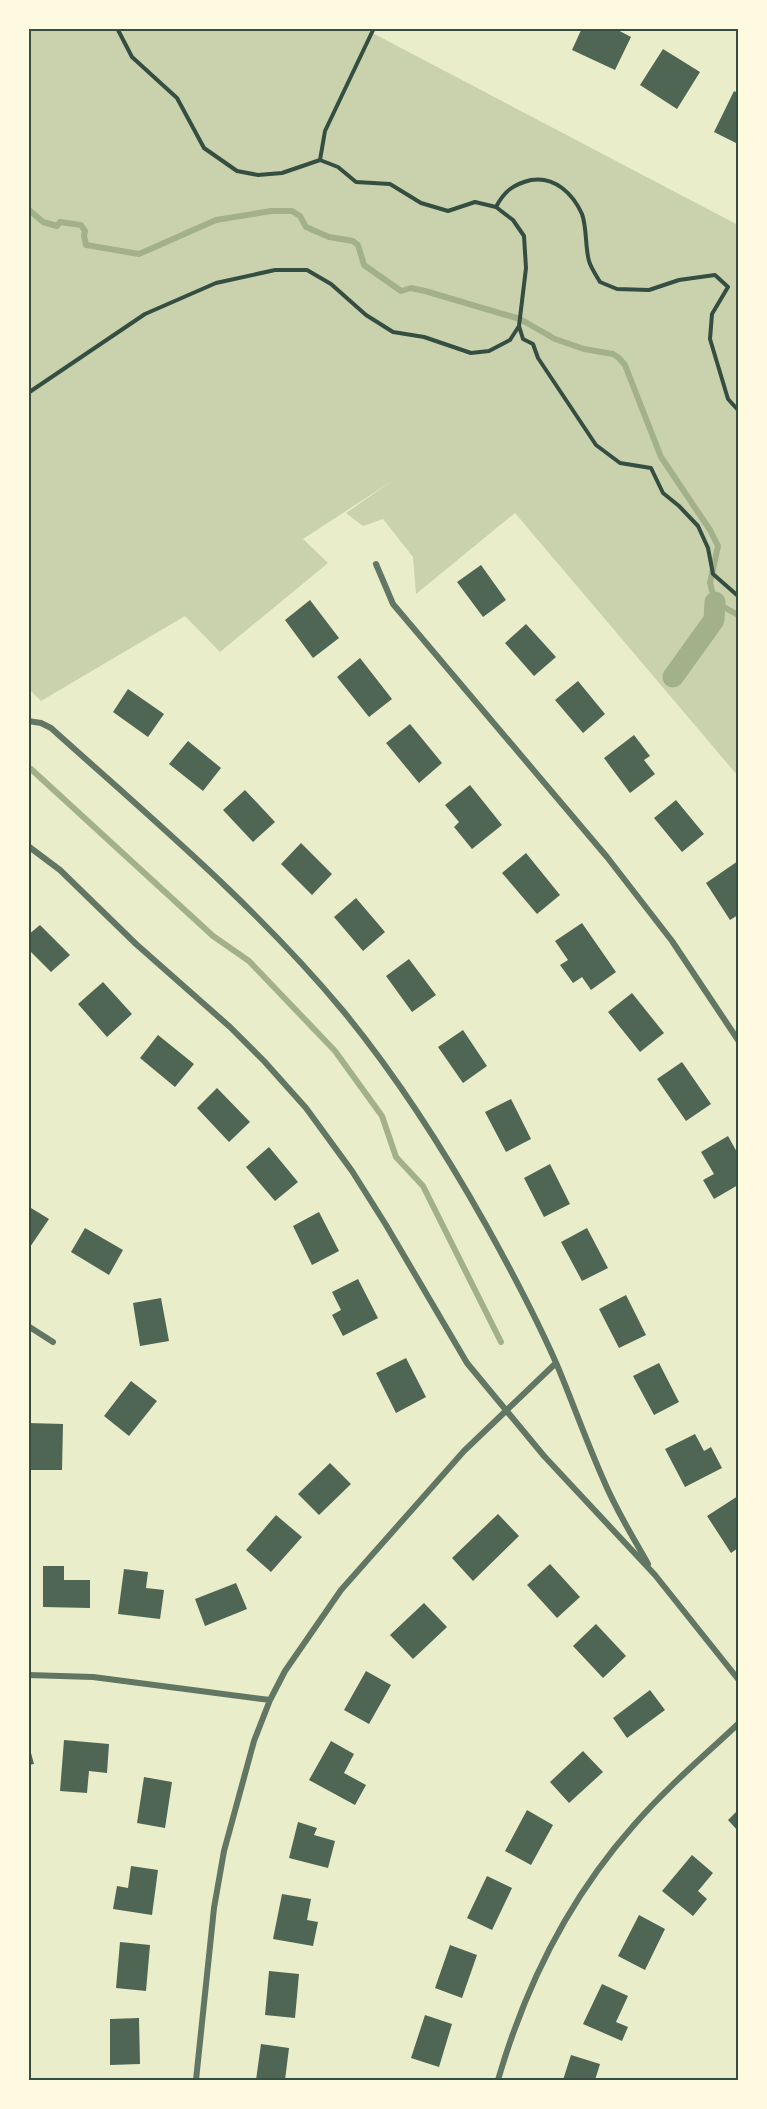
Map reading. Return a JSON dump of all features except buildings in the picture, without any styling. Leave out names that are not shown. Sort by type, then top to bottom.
[{"type":"street","points":[[376,564],[393,604],[607,857],[672,941],[738,1040]]},
{"type":"street","points":[[28,721],[41,723],[51,728],[195,857],[282,943],[343,1011],[390,1072],[435,1139],[485,1224],[539,1326],[604,1482],[621,1517],[655,1575]]},
{"type":"street","points":[[28,846],[60,870],[136,944],[230,1027],[306,1108],[352,1171],[381,1216],[467,1363],[544,1456],[655,1575],[738,1679]]},
{"type":"street","points":[[28,1326],[53,1342]]},
{"type":"street","points":[[196,2080],[214,1908],[224,1851],[254,1741],[270,1700],[285,1671],[341,1590],[464,1451],[556,1364]]},
{"type":"street","points":[[28,1675],[93,1677],[270,1700]]},
{"type":"street","points":[[498,2080],[520,2015],[539,1971],[559,1931],[584,1891],[611,1853],[663,1793],[738,1724]]},
{"type":"path","points":[[117,28],[132,57],[177,98],[204,148],[237,171],[258,176],[282,172],[320,160],[338,167],[356,182],[390,184],[421,203],[448,211],[475,202],[496,207],[513,220],[524,236],[526,268],[519,326],[523,339],[533,344],[538,358],[596,445],[620,463],[651,468],[663,493],[698,526],[708,548],[713,573],[738,596]]},
{"type":"path","points":[[320,160],[325,131],[374,28]]},
{"type":"path","points":[[496,207],[502,196],[516,184],[536,180],[555,182],[565,189],[582,214],[589,261],[600,282],[617,289],[649,290],[679,280],[715,274],[728,286],[712,314],[710,339],[729,399],[738,410]]},
{"type":"path","points":[[28,393],[145,314],[216,283],[275,270],[307,270],[331,284],[366,315],[393,332],[424,337],[471,353],[489,351],[510,340],[519,326]]},
{"type":"green space","points":[[28,29],[365,29],[738,225],[738,776],[515,513],[416,594],[413,557],[383,519],[363,526],[346,513],[392,481],[303,539],[328,563],[220,652],[185,616],[41,701],[29,689]]},
{"type":"waterway","points":[[28,209],[43,222],[57,226],[60,222],[81,225],[85,231],[86,245],[139,254],[216,220],[271,211],[292,211],[300,216],[306,227],[329,237],[353,241],[358,245],[364,265],[401,291],[411,288],[425,291],[520,319],[555,339],[584,349],[613,354],[625,365],[661,457],[710,530],[718,546],[710,583],[715,602],[738,615]]},
{"type":"waterway","points":[[673,677],[714,620],[715,602]]},
{"type":"waterway","points":[[31,769],[213,936],[249,961],[335,1051],[382,1116],[396,1157],[423,1186],[501,1342]]}]
